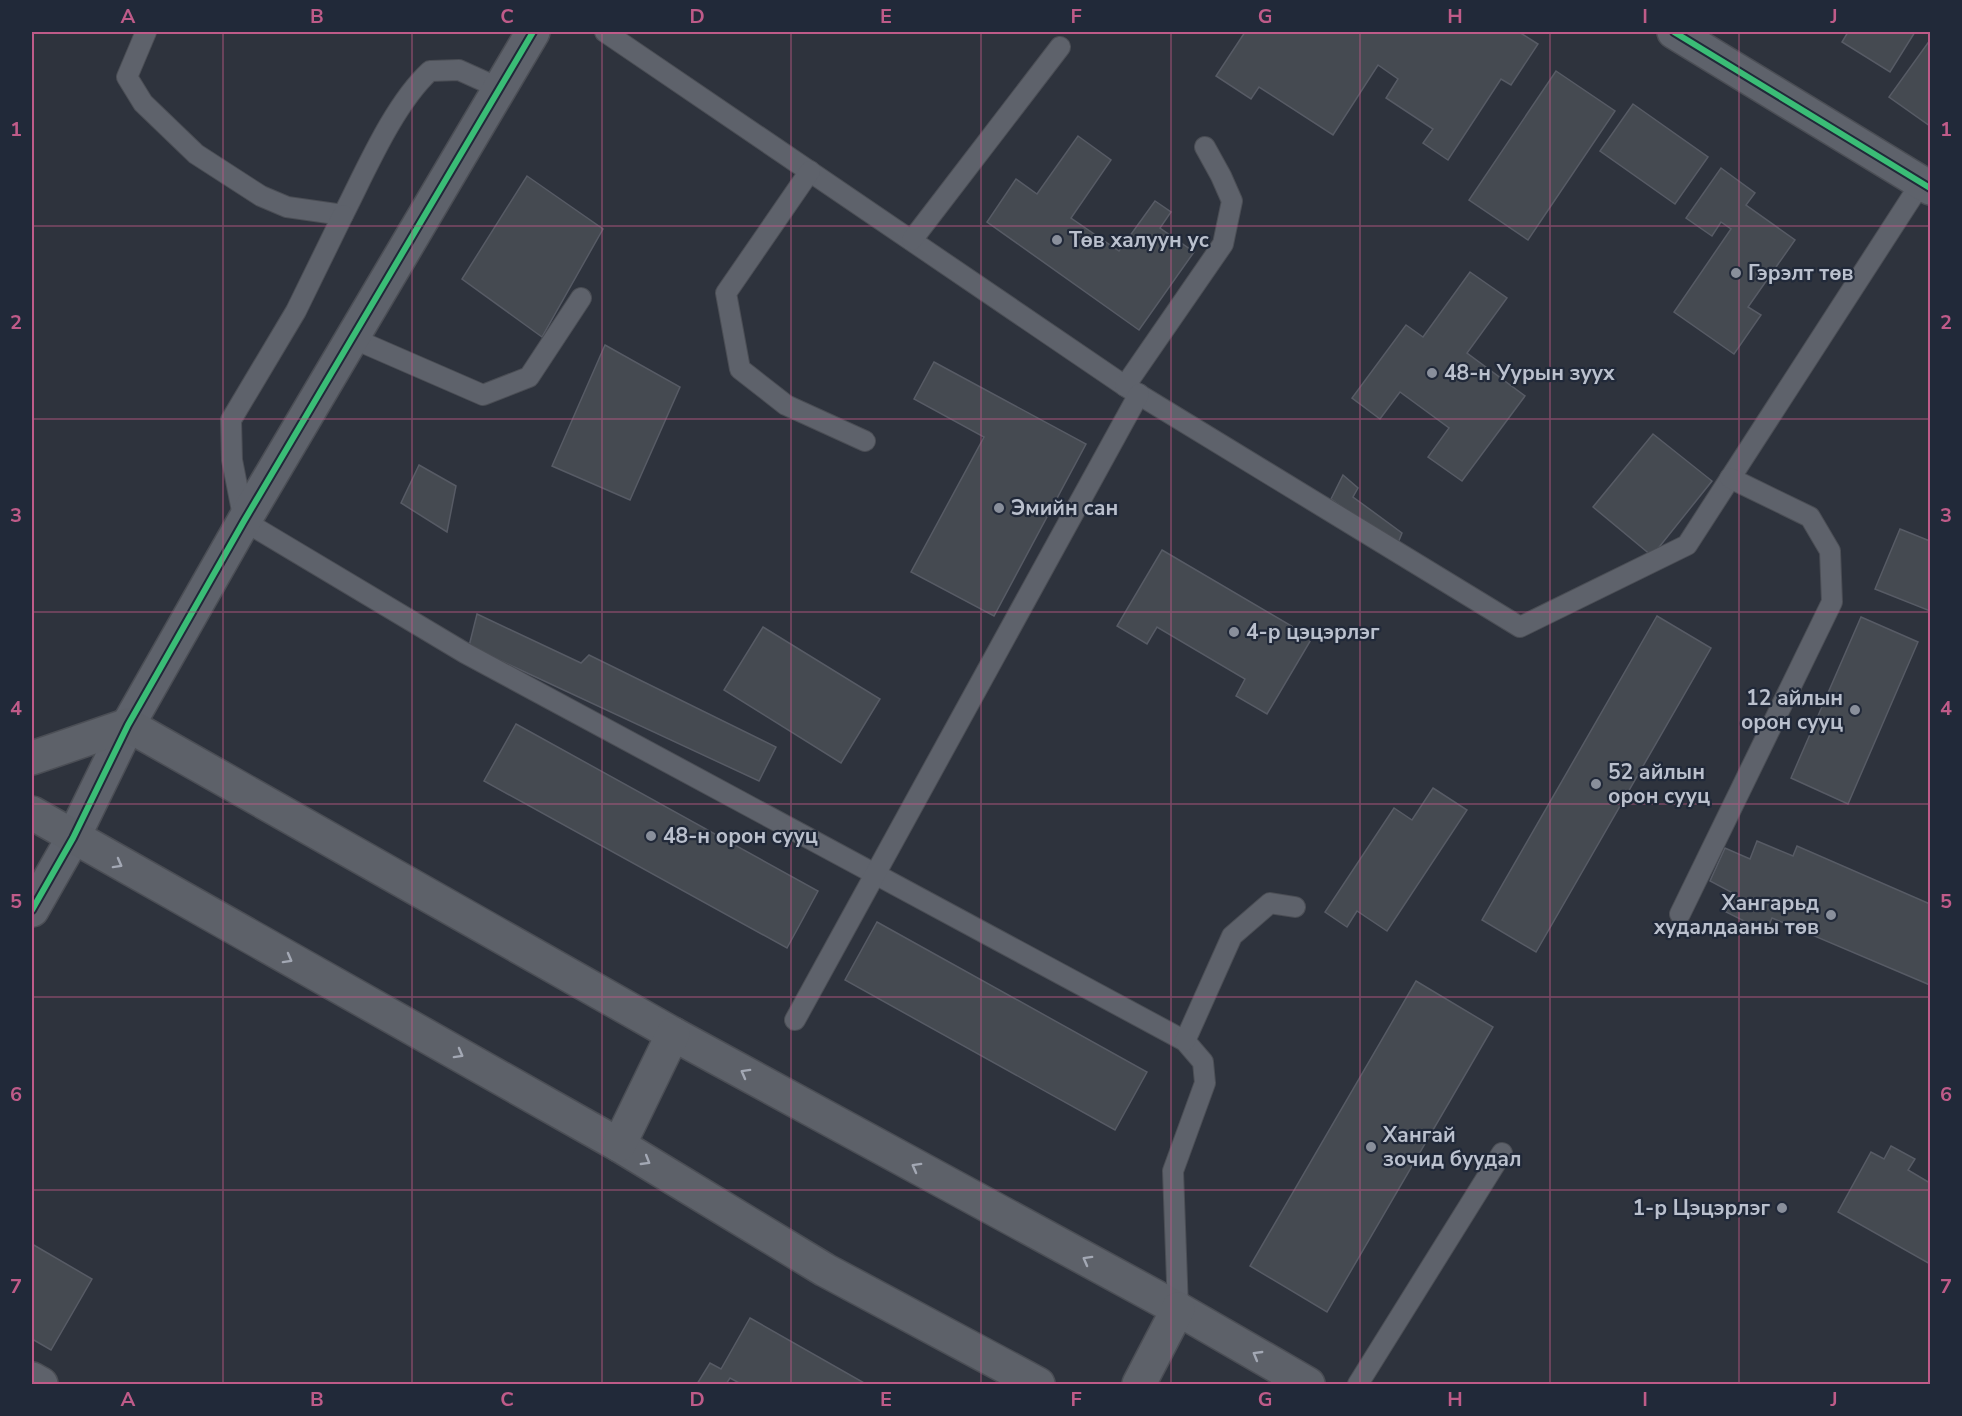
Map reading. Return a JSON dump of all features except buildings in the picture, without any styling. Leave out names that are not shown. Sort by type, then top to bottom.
[{"type":"main road","points":[[32,758],[128,725],[673,1034],[1178,1309],[1308,1384]]},
{"type":"main road","points":[[32,813],[620,1145],[825,1270],[1038,1384]]},
{"type":"main road","points":[[620,1145],[673,1034]]},
{"type":"main road","points":[[1139,1384],[1178,1309]]},
{"type":"street","points":[[32,910],[73,838],[128,725],[244,521],[533,32]]},
{"type":"street","points":[[1674,32],[1926,185]]},
{"type":"street","points":[[32,1379],[41,1384]]},
{"type":"lane","points":[[146,32],[127,77],[143,103],[196,154],[261,195],[287,207],[343,215]]},
{"type":"lane","points":[[605,32],[1132,390],[1520,627],[1687,545],[1926,185]]},
{"type":"lane","points":[[912,240],[1060,47]]},
{"type":"lane","points":[[499,88],[459,70],[430,71],[416,83],[388,129],[296,311],[231,420],[232,460],[244,521],[465,653],[1185,1041],[1203,1062],[1205,1083],[1173,1171],[1178,1309]]},
{"type":"lane","points":[[795,1020],[876,873],[1132,390],[1223,244],[1232,201],[1205,147]]},
{"type":"lane","points":[[810,171],[726,293],[740,369],[786,405],[866,441]]},
{"type":"lane","points":[[352,338],[483,395],[530,377],[581,298]]},
{"type":"lane","points":[[1680,914],[1832,602],[1830,551],[1810,517],[1730,478]]},
{"type":"lane","points":[[1185,1041],[1232,936],[1270,903],[1295,907]]},
{"type":"lane","points":[[1358,1384],[1502,1154]]},
{"type":"cycle path","points":[[32,910],[73,838],[128,725],[244,521],[533,32]]},
{"type":"cycle path","points":[[1674,32],[1930,188]]},
{"type":"place","name":"Төв халуун ус","points":[[1057,240]]},
{"type":"place","name":"Гэрэлт төв","points":[[1736,273]]},
{"type":"place","name":"48-н Уурын зуух","points":[[1432,373]]},
{"type":"place","name":"Эмийн сан","points":[[999,508]]},
{"type":"place","name":"4-р цэцэрлэг","points":[[1234,632]]},
{"type":"place","name":"12 айлын орон сууц","points":[[1855,710]]},
{"type":"place","name":"52 айлын орон сууц","points":[[1596,784]]},
{"type":"place","name":"48-н орон сууц","points":[[651,836]]},
{"type":"place","name":"Хангарьд худалдааны төв","points":[[1831,915]]},
{"type":"place","name":"Хангай зочид буудал","points":[[1371,1147]]},
{"type":"place","name":"1-р Цэцэрлэг","points":[[1782,1208]]}]
